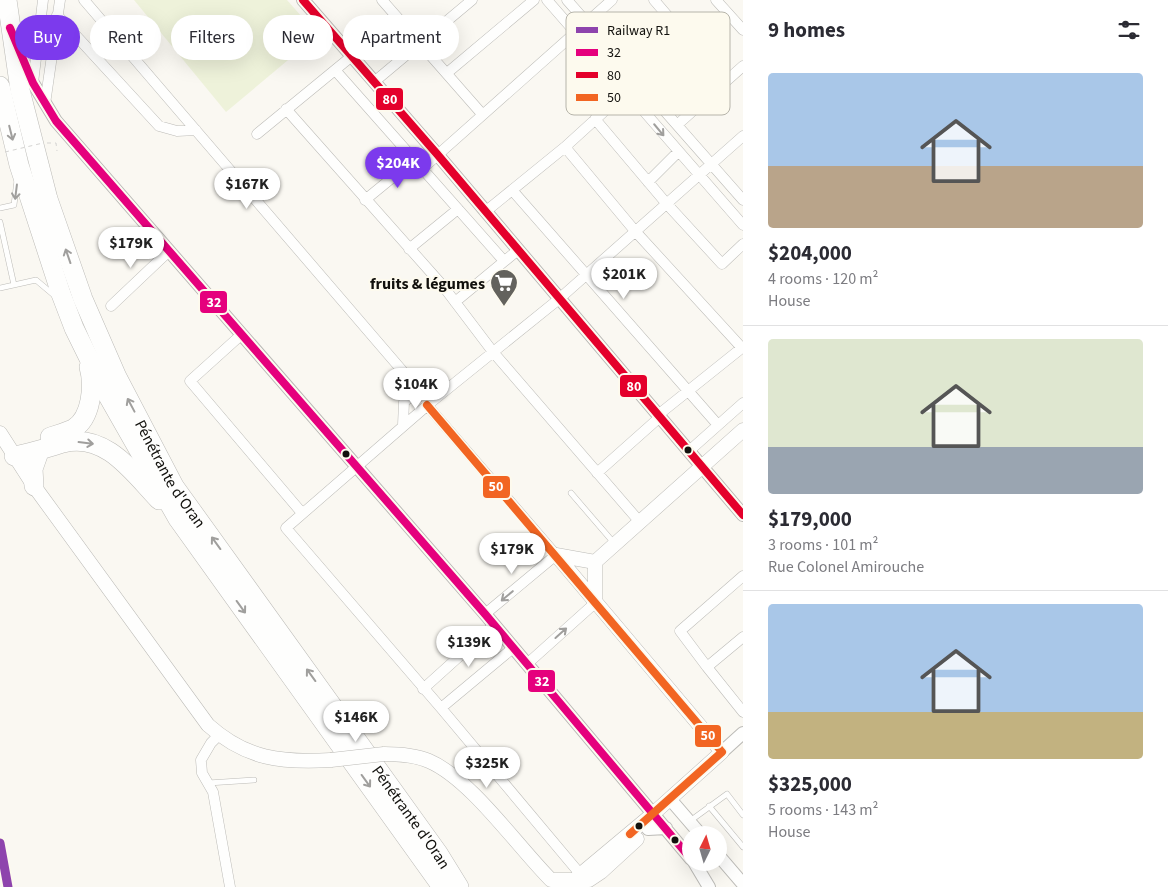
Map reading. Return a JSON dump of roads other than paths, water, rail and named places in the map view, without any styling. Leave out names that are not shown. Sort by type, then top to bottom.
[{"type":"highway","name":"Pénétrante d'Oran","points":[[7,0],[20,90],[38,144],[48,200],[83,299],[116,377],[174,486],[427,838],[459,887]]},
{"type":"highway","name":"Pénétrante d'Oran","points":[[0,86],[19,165],[66,305],[74,328],[104,389],[178,519],[442,887]]},
{"type":"highway","points":[[8,446],[74,428],[85,416],[92,386],[90,369],[74,328]]},
{"type":"highway","points":[[8,446],[39,452],[72,442],[85,442],[106,449],[123,461],[178,519]]},
{"type":"highway","points":[[34,486],[33,469],[39,452]]},
{"type":"main road","points":[[595,602],[595,562],[614,543],[743,430]]},
{"type":"main road","points":[[8,446],[34,486],[198,713],[219,735],[250,753],[270,759],[291,762],[384,754],[413,756],[428,760],[452,774],[554,884],[578,877],[722,752],[556,555]]},
{"type":"main road","points":[[556,555],[595,562]]},
{"type":"main road","points":[[578,877],[589,880],[601,872],[648,829],[654,813]]},
{"type":"street","points":[[41,15],[43,0]]},
{"type":"street","points":[[57,15],[60,0]]},
{"type":"street","points":[[84,0],[418,390],[556,555],[485,614]]},
{"type":"street","points":[[303,0],[343,46]]},
{"type":"street","points":[[455,15],[472,0]]},
{"type":"street","points":[[447,73],[534,0]]},
{"type":"street","points":[[547,0],[566,22]]},
{"type":"street","points":[[567,0],[577,12]]},
{"type":"street","points":[[598,12],[612,0]]},
{"type":"street","points":[[654,0],[664,12]]},
{"type":"street","points":[[716,0],[727,12]]},
{"type":"street","points":[[384,1],[396,15]]},
{"type":"street","points":[[730,16],[743,30]]},
{"type":"street","points":[[10,28],[15,42]]},
{"type":"street","points":[[80,40],[159,126],[177,131],[196,130]]},
{"type":"street","points":[[423,168],[566,41]]},
{"type":"street","points":[[22,60],[32,83],[56,121],[485,614],[682,848]]},
{"type":"street","points":[[32,83],[36,60]]},
{"type":"street","points":[[45,104],[51,60]]},
{"type":"street","points":[[257,134],[347,60]]},
{"type":"street","points":[[355,60],[743,514]]},
{"type":"street","points":[[374,82],[402,60]]},
{"type":"street","points":[[436,60],[482,114]]},
{"type":"street","points":[[730,78],[743,66]]},
{"type":"street","points":[[335,70],[504,261]]},
{"type":"street","points":[[286,109],[410,249],[455,302],[492,352],[639,521]]},
{"type":"street","points":[[485,212],[565,147],[600,115]]},
{"type":"street","points":[[646,115],[743,226]]},
{"type":"street","points":[[668,115],[743,200]]},
{"type":"street","points":[[677,125],[688,115]]},
{"type":"street","points":[[596,119],[666,203],[722,264],[743,244]]},
{"type":"street","points":[[578,877],[441,708],[286,528],[428,404],[559,299],[743,136]]},
{"type":"street","points":[[565,147],[635,231],[742,348],[688,391],[597,473]]},
{"type":"street","points":[[648,182],[678,152]]},
{"type":"street","points":[[366,200],[415,159]]},
{"type":"street","points":[[512,190],[718,425]]},
{"type":"street","points":[[410,249],[458,209]]},
{"type":"street","points":[[455,302],[518,250]]},
{"type":"street","points":[[111,306],[169,251]]},
{"type":"street","points":[[241,335],[190,381],[302,513]]},
{"type":"street","points":[[404,425],[404,402],[418,390]]},
{"type":"street","points":[[689,451],[743,403]]},
{"type":"street","points":[[743,576],[680,630],[743,712]]},
{"type":"street","points":[[527,664],[595,602]]},
{"type":"street","points":[[423,689],[494,625]]},
{"type":"street","points":[[707,667],[743,637]]},
{"type":"street","points":[[441,708],[513,648]]},
{"type":"street","points":[[722,752],[743,733]]},
{"type":"street","points":[[219,735],[211,743],[201,760],[202,773],[213,792],[230,887]]},
{"type":"street","points":[[670,799],[693,826]]},
{"type":"street","points":[[648,829],[666,828]]},
{"type":"street","points":[[728,866],[743,884]]},
{"type":"street","points":[[699,871],[709,887]]},
{"type":"lane","points":[[0,208],[14,205],[19,165]]},
{"type":"lane","points":[[0,222],[14,285]]},
{"type":"lane","points":[[0,288],[36,280],[66,305]]},
{"type":"lane","points":[[571,493],[614,543]]},
{"type":"lane","points":[[208,783],[254,780]]},
{"type":"lane","points":[[689,821],[727,794],[743,815]]},
{"type":"lane","points":[[709,806],[743,847]]},
{"type":"railway","points":[[0,843],[8,887]]},
{"type":"rail line","name":"R1","points":[[0,843],[8,887]]},
{"type":"place","name":"fruits & légumes","points":[[504,307]]}]
